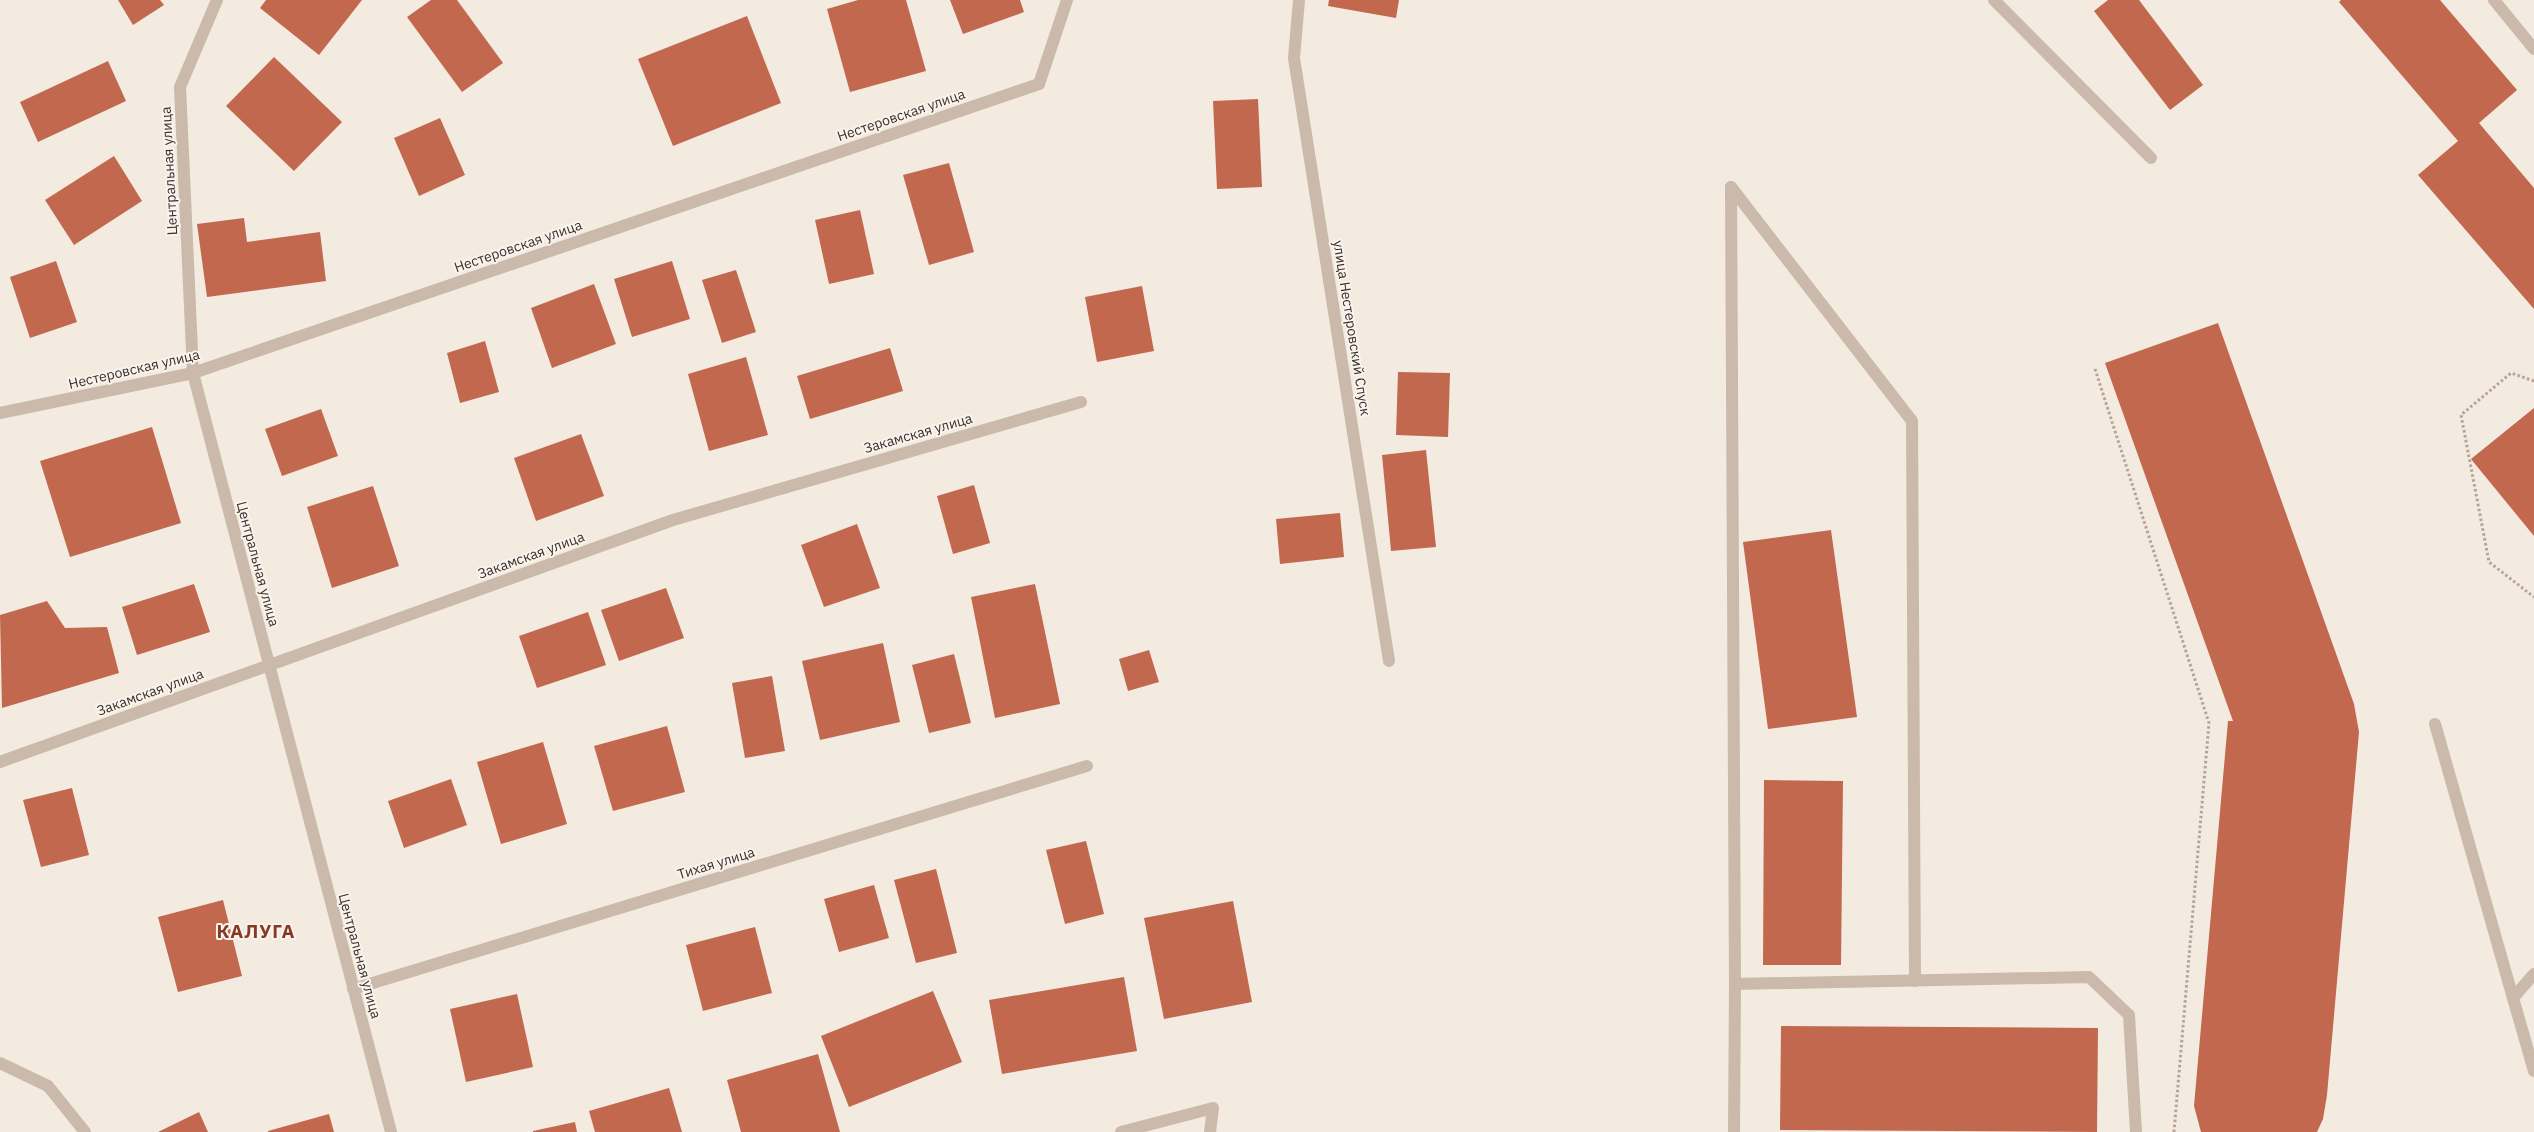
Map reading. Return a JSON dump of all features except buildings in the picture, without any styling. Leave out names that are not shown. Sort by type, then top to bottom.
[{"type":"street","name":"Центральная улица","points":[[217,0],[180,87],[193,373],[391,1132]]},
{"type":"street","name":"Нестеровская улица","points":[[0,413],[193,373],[1039,84],[1067,0]]},
{"type":"street","name":"улица Нестеровский Спуск","points":[[1299,0],[1294,58],[1389,661]]},
{"type":"street","points":[[1994,0],[2151,158]]},
{"type":"street","points":[[2494,0],[2534,49]]},
{"type":"street","points":[[1734,1132],[1731,187],[1912,421],[1915,981]]},
{"type":"street","name":"Закамская улица","points":[[0,762],[674,520],[1081,402]]},
{"type":"street","points":[[2435,724],[2534,1071]]},
{"type":"street","name":"Тихая улица","points":[[353,989],[1087,766]]},
{"type":"street","points":[[2513,998],[2534,974]]},
{"type":"street","points":[[1735,984],[2088,978],[2129,1015],[2136,1132]]},
{"type":"street","points":[[0,1063],[48,1086],[85,1132]]},
{"type":"street","points":[[1121,1132],[1212,1108],[1210,1132]]},
{"type":"path","points":[[2096,369],[2209,723],[2174,1132]]},
{"type":"path","points":[[2534,381],[2511,373],[2461,415],[2489,562],[2534,596]]},
{"type":"district","name":"КАЛУГА","points":[[256,931]]}]
